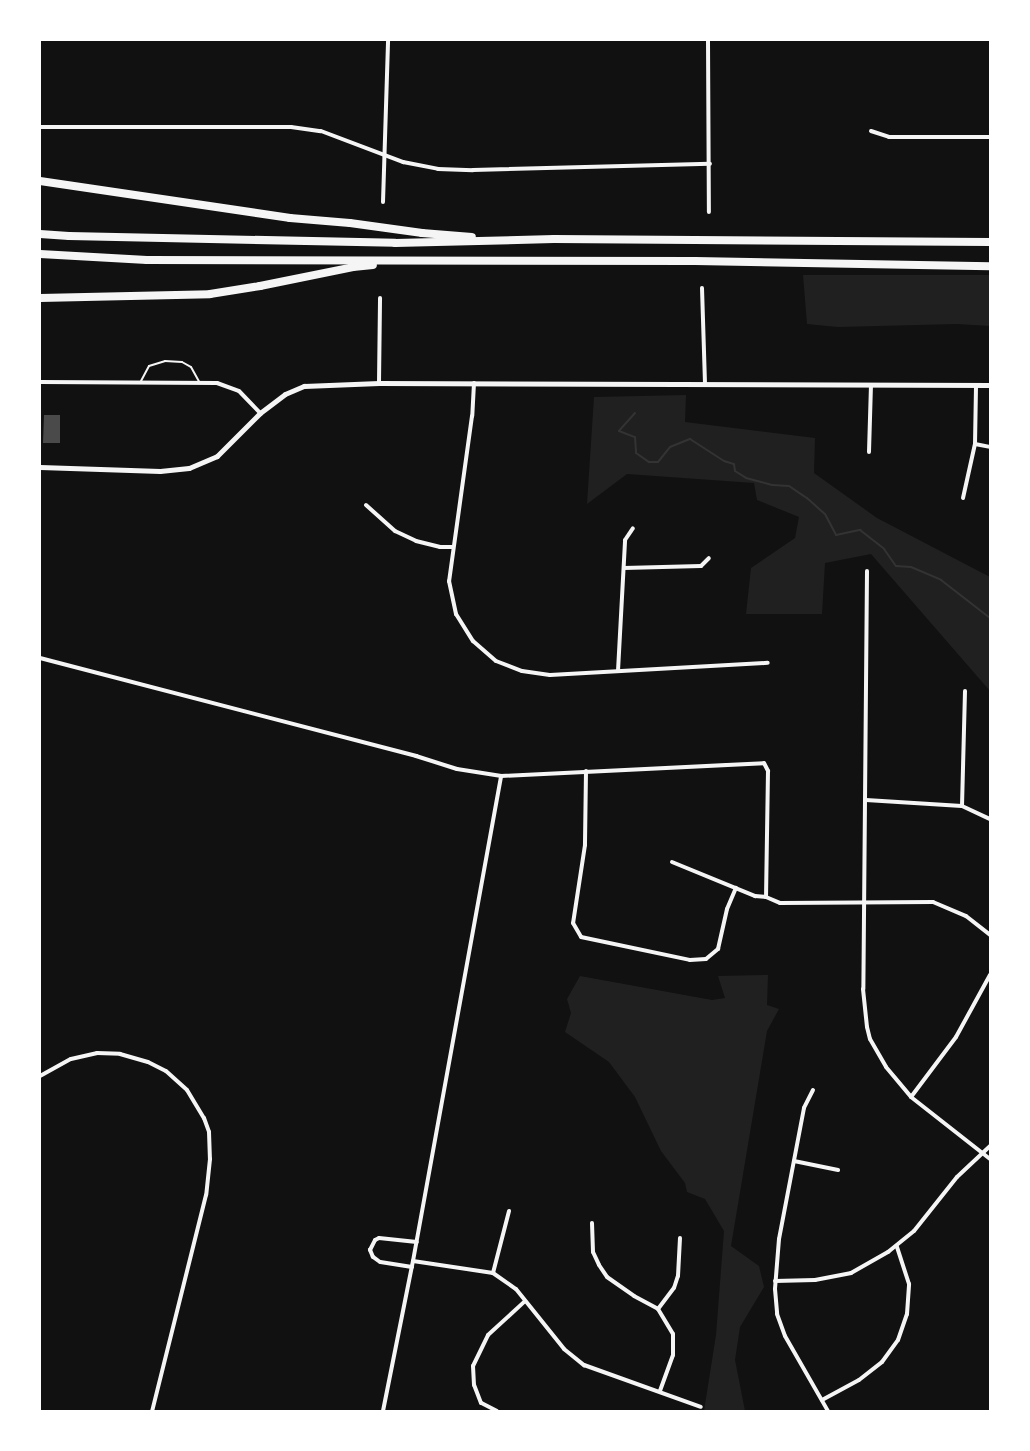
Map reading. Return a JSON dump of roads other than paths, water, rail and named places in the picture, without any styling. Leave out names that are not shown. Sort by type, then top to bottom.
[{"type":"highway","points":[[42,181],[290,218],[350,223],[422,234],[524,240]]},
{"type":"highway","points":[[40,234],[395,242],[828,239],[990,242]]},
{"type":"highway","points":[[40,254],[147,260],[695,261],[990,266]]},
{"type":"highway","points":[[40,298],[210,294],[260,286],[353,266],[422,261]]},
{"type":"street","points":[[383,202],[388,40]]},
{"type":"street","points":[[708,40],[709,212]]},
{"type":"street","points":[[40,127],[291,127],[320,131],[416,166],[473,170],[710,164]]},
{"type":"street","points":[[871,131],[889,137],[990,137]]},
{"type":"street","points":[[702,288],[704,385]]},
{"type":"street","points":[[379,383],[380,298]]},
{"type":"street","points":[[40,382],[217,383],[239,391],[260,413]]},
{"type":"street","points":[[40,467],[160,471],[189,468],[217,456],[260,413],[285,394],[304,386],[379,383],[990,385]]},
{"type":"street","points":[[474,383],[472,416],[452,547],[449,581],[456,614],[473,641],[496,661],[522,671],[550,674],[768,663]]},
{"type":"street","points":[[869,452],[871,385]]},
{"type":"street","points":[[963,498],[975,444],[976,385]]},
{"type":"street","points":[[975,444],[990,447]]},
{"type":"street","points":[[366,505],[395,531],[416,541],[440,548],[452,547]]},
{"type":"street","points":[[618,671],[626,540],[633,528]]},
{"type":"street","points":[[624,568],[701,566],[709,558]]},
{"type":"street","points":[[867,571],[864,988],[867,1027],[870,1039],[886,1067],[911,1097],[990,1159]]},
{"type":"street","points":[[40,658],[416,756],[457,769],[501,776],[752,762],[766,764],[766,897]]},
{"type":"street","points":[[962,806],[965,691]]},
{"type":"street","points":[[586,771],[586,845],[573,923],[581,938],[690,960],[706,959],[718,949],[727,909],[736,888]]},
{"type":"street","points":[[383,1411],[417,1242],[501,776]]},
{"type":"street","points":[[866,800],[962,806],[990,819]]},
{"type":"street","points":[[672,862],[755,896],[766,897],[780,903],[866,904],[922,902],[939,904],[966,916],[990,935]]},
{"type":"street","points":[[911,1097],[956,1037],[990,975]]},
{"type":"street","points":[[40,1076],[70,1058],[97,1053],[120,1054],[148,1062],[166,1072],[187,1090],[204,1118],[209,1132],[210,1159],[206,1196],[152,1411]]},
{"type":"street","points":[[813,1090],[804,1108],[779,1239],[775,1281],[777,1314],[785,1336],[828,1411]]},
{"type":"street","points":[[775,1281],[815,1280],[851,1273],[897,1247],[925,1218],[957,1177],[990,1146]]},
{"type":"street","points":[[794,1161],[838,1170]]},
{"type":"street","points":[[493,1273],[509,1211]]},
{"type":"street","points":[[592,1223],[593,1252],[598,1265],[607,1277],[634,1296],[658,1309],[671,1328],[675,1340],[673,1356],[660,1391]]},
{"type":"street","points":[[412,1268],[380,1262],[373,1258],[370,1250],[375,1240],[379,1238],[417,1242]]},
{"type":"street","points":[[658,1309],[674,1288],[678,1276],[680,1238]]},
{"type":"street","points":[[822,1400],[859,1380],[882,1362],[898,1340],[907,1314],[908,1284],[897,1247]]},
{"type":"street","points":[[413,1261],[493,1273],[516,1289],[524,1302],[568,1352],[584,1365],[701,1407]]},
{"type":"street","points":[[497,1411],[481,1403],[474,1385],[473,1366],[488,1334],[524,1302]]},
{"type":"lane","points":[[140,383],[149,366],[165,361],[182,362],[191,367],[200,383]]},
{"type":"waterway","points":[[635,413],[619,431],[635,437],[636,453],[649,462],[658,462],[670,447],[690,439],[724,461],[734,464],[735,471],[746,478],[772,485],[789,486],[807,498],[825,514],[836,535],[860,530],[884,549],[896,566],[911,567],[941,580],[990,618]]}]
